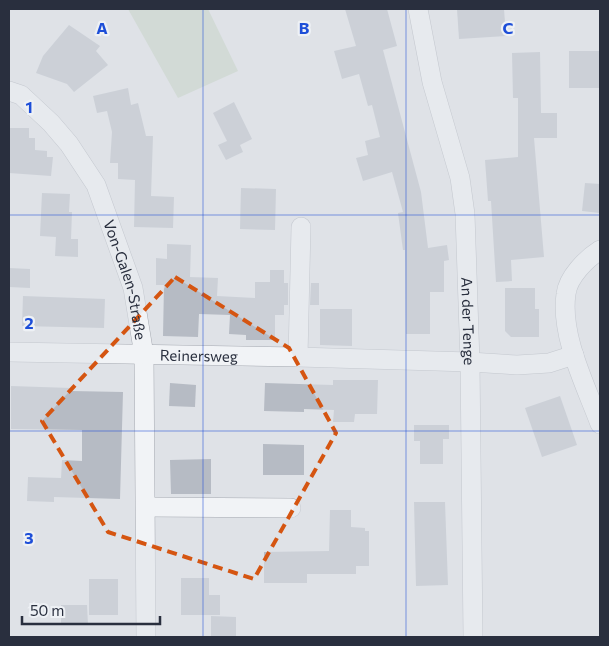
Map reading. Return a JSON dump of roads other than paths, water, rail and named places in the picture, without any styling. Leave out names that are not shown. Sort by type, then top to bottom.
[{"type":"street","name":"An der Tenge","points":[[418,9],[432,82],[460,178],[464,214],[470,362],[473,637]]},
{"type":"street","name":"Von-Galen-Straße","points":[[9,91],[21,95],[51,123],[69,144],[96,185],[133,288],[144,355],[146,637]]},
{"type":"street","points":[[298,357],[301,228]]},
{"type":"street","points":[[600,250],[578,269],[566,293],[566,322],[574,355],[600,424]]},
{"type":"street","name":"Reinersweg","points":[[9,352],[298,357],[517,365],[549,363],[574,355]]},
{"type":"street","points":[[146,507],[291,508]]}]
